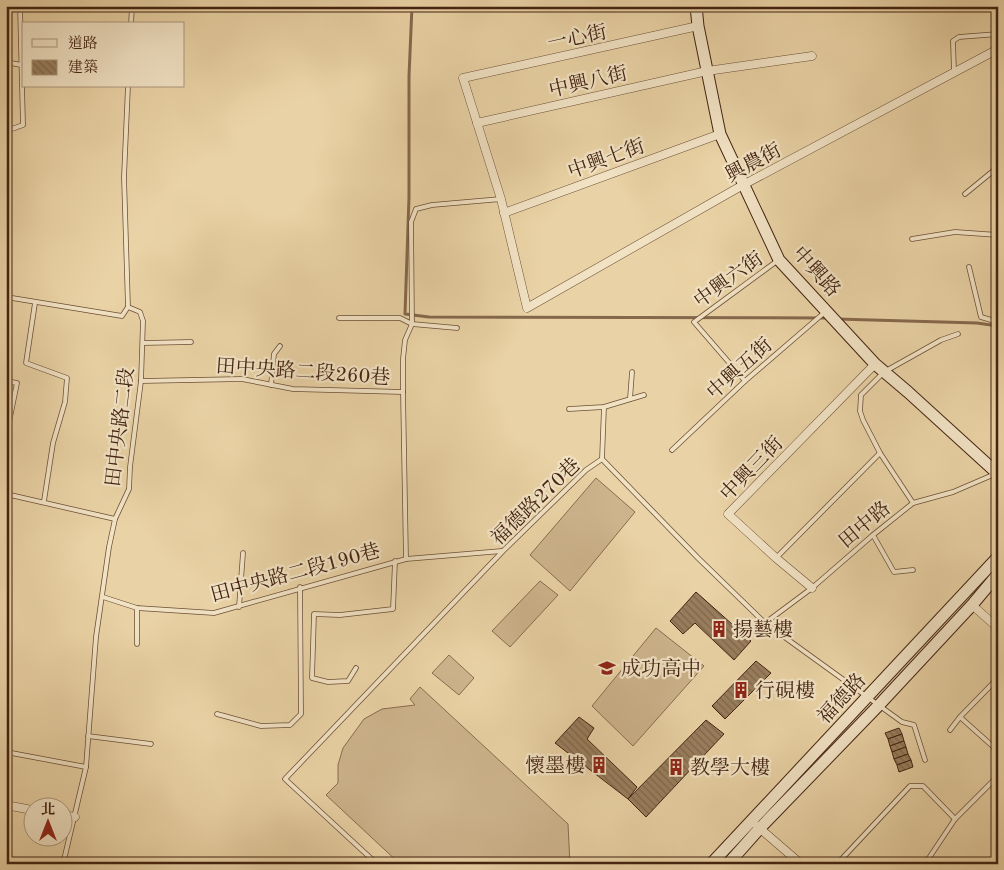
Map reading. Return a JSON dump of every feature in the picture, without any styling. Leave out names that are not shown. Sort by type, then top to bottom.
[{"type":"street","name":"中興路","points":[[696,6],[698,26],[720,134],[779,260],[875,364],[997,474]]},
{"type":"street","name":"一心街","points":[[477,123],[462,78],[698,26]]},
{"type":"street","name":"興農街","points":[[504,212],[526,308],[743,185],[998,49]]},
{"type":"street","name":"中興八街","points":[[477,123],[707,71],[812,56]]},
{"type":"street","points":[[477,123],[504,212]]},
{"type":"street","name":"中興七街","points":[[504,212],[720,134]]},
{"type":"street","name":"中興三街","points":[[812,588],[728,514],[875,364]]},
{"type":"street","name":"福德路","points":[[711,864],[750,820],[998,558]]},
{"type":"street","name":"福德路","points":[[728,864],[997,577]]},
{"type":"street","points":[[972,605],[998,628]]},
{"type":"street","points":[[6,805],[22,808]]},
{"type":"street","points":[[750,820],[801,864]]},
{"type":"lane","points":[[6,131],[23,125],[20,6]]},
{"type":"lane","points":[[131,22],[132,6]]},
{"type":"lane","points":[[954,73],[953,41],[959,37],[998,34]]},
{"type":"lane","points":[[6,62],[21,65]]},
{"type":"lane","points":[[6,297],[122,316],[128,307],[124,177],[128,88]]},
{"type":"lane","points":[[965,194],[998,167]]},
{"type":"lane","name":"田中央路二段260巷","points":[[141,381],[242,379],[293,389],[403,392],[405,340],[412,324],[411,222],[416,209],[432,205],[501,199]]},
{"type":"lane","points":[[912,239],[954,232],[998,235]]},
{"type":"lane","name":"中興六街","points":[[745,381],[694,322],[779,260]]},
{"type":"lane","points":[[969,266],[982,317],[998,322]]},
{"type":"lane","points":[[35,303],[26,363],[67,378],[64,402],[53,443],[44,501]]},
{"type":"lane","name":"田中央路二段","points":[[63,864],[86,768],[96,637],[115,519],[130,489],[130,467],[141,381],[143,321],[140,312],[128,307]]},
{"type":"lane","name":"中興五街","points":[[672,450],[745,381],[827,311]]},
{"type":"lane","points":[[339,318],[400,318],[412,324],[457,328]]},
{"type":"lane","points":[[913,503],[880,453],[860,412],[861,396],[884,372],[941,340],[958,334]]},
{"type":"lane","points":[[143,343],[191,342]]},
{"type":"lane","points":[[271,385],[274,354],[280,346]]},
{"type":"lane","points":[[630,399],[632,372]]},
{"type":"lane","points":[[6,381],[17,383],[6,437]]},
{"type":"lane","points":[[403,392],[406,559]]},
{"type":"lane","points":[[569,409],[604,407],[644,395]]},
{"type":"lane","points":[[602,459],[604,407]]},
{"type":"lane","points":[[776,558],[880,453]]},
{"type":"lane","name":"福德路270巷","points":[[377,864],[286,779],[503,551],[586,470],[602,459],[698,558],[765,623],[880,704],[902,722],[914,725],[925,760]]},
{"type":"lane","name":"田中路","points":[[765,623],[812,588],[913,503],[953,492],[997,474]]},
{"type":"lane","points":[[6,494],[44,501],[115,519]]},
{"type":"lane","points":[[873,535],[894,572],[913,570]]},
{"type":"lane","name":"田中央路二段190巷","points":[[103,597],[137,608],[214,613],[395,561],[503,551]]},
{"type":"lane","points":[[239,607],[243,553]]},
{"type":"lane","points":[[356,668],[348,681],[328,682],[312,678],[314,614],[340,615],[393,609],[395,561]]},
{"type":"lane","points":[[217,714],[260,726],[290,725],[301,714],[300,587]]},
{"type":"lane","points":[[137,608],[138,644]]},
{"type":"lane","points":[[950,730],[998,678]]},
{"type":"lane","points":[[960,717],[998,751]]},
{"type":"lane","points":[[88,736],[151,744]]},
{"type":"lane","points":[[6,752],[86,768]]},
{"type":"lane","points":[[925,864],[955,819],[998,776]]},
{"type":"lane","points":[[837,864],[910,786],[923,786],[955,819]]},
{"type":"shaded area","points":[[596,478],[635,512],[570,591],[530,555]]},
{"type":"shaded area","points":[[540,581],[558,595],[510,647],[492,631]]},
{"type":"shaded area","points":[[656,628],[704,666],[633,746],[592,706]]},
{"type":"shaded area","points":[[449,655],[474,678],[459,695],[432,673]]},
{"type":"shaded area","points":[[420,687],[568,824],[570,864],[400,864],[326,795],[338,783],[338,765],[343,748],[364,719],[382,709],[415,705],[410,699]]},
{"type":"building","name":"揚藝樓","points":[[696,592],[751,641],[734,660],[695,623],[683,634],[670,621]]},
{"type":"building","name":"行硯樓","points":[[756,661],[771,673],[725,719],[712,706]]},
{"type":"building","name":"懷墨樓","points":[[579,717],[594,728],[587,739],[637,787],[628,799],[555,743]]},
{"type":"building","name":"教學大樓","points":[[706,720],[724,734],[646,817],[628,799]]},
{"type":"building","points":[[899,728],[902,734],[888,739],[885,733]]},
{"type":"building","points":[[902,734],[904,741],[890,746],[888,739]]},
{"type":"building","points":[[904,741],[906,747],[892,752],[890,746]]},
{"type":"building","points":[[906,747],[908,754],[894,759],[892,752]]},
{"type":"building","points":[[908,754],[911,760],[897,765],[894,759]]},
{"type":"building","points":[[911,760],[913,767],[899,772],[897,765]]},
{"type":"waterway","points":[[412,6],[405,314],[429,317],[828,318]]},
{"type":"waterway","points":[[837,319],[977,323],[998,326]]},
{"type":"place","name":"揚藝樓","points":[[719,629]]},
{"type":"place","name":"成功高中","points":[[607,668]]},
{"type":"place","name":"行硯樓","points":[[741,690]]},
{"type":"place","name":"懷墨樓","points":[[599,765]]},
{"type":"place","name":"教學大樓","points":[[676,767]]}]
